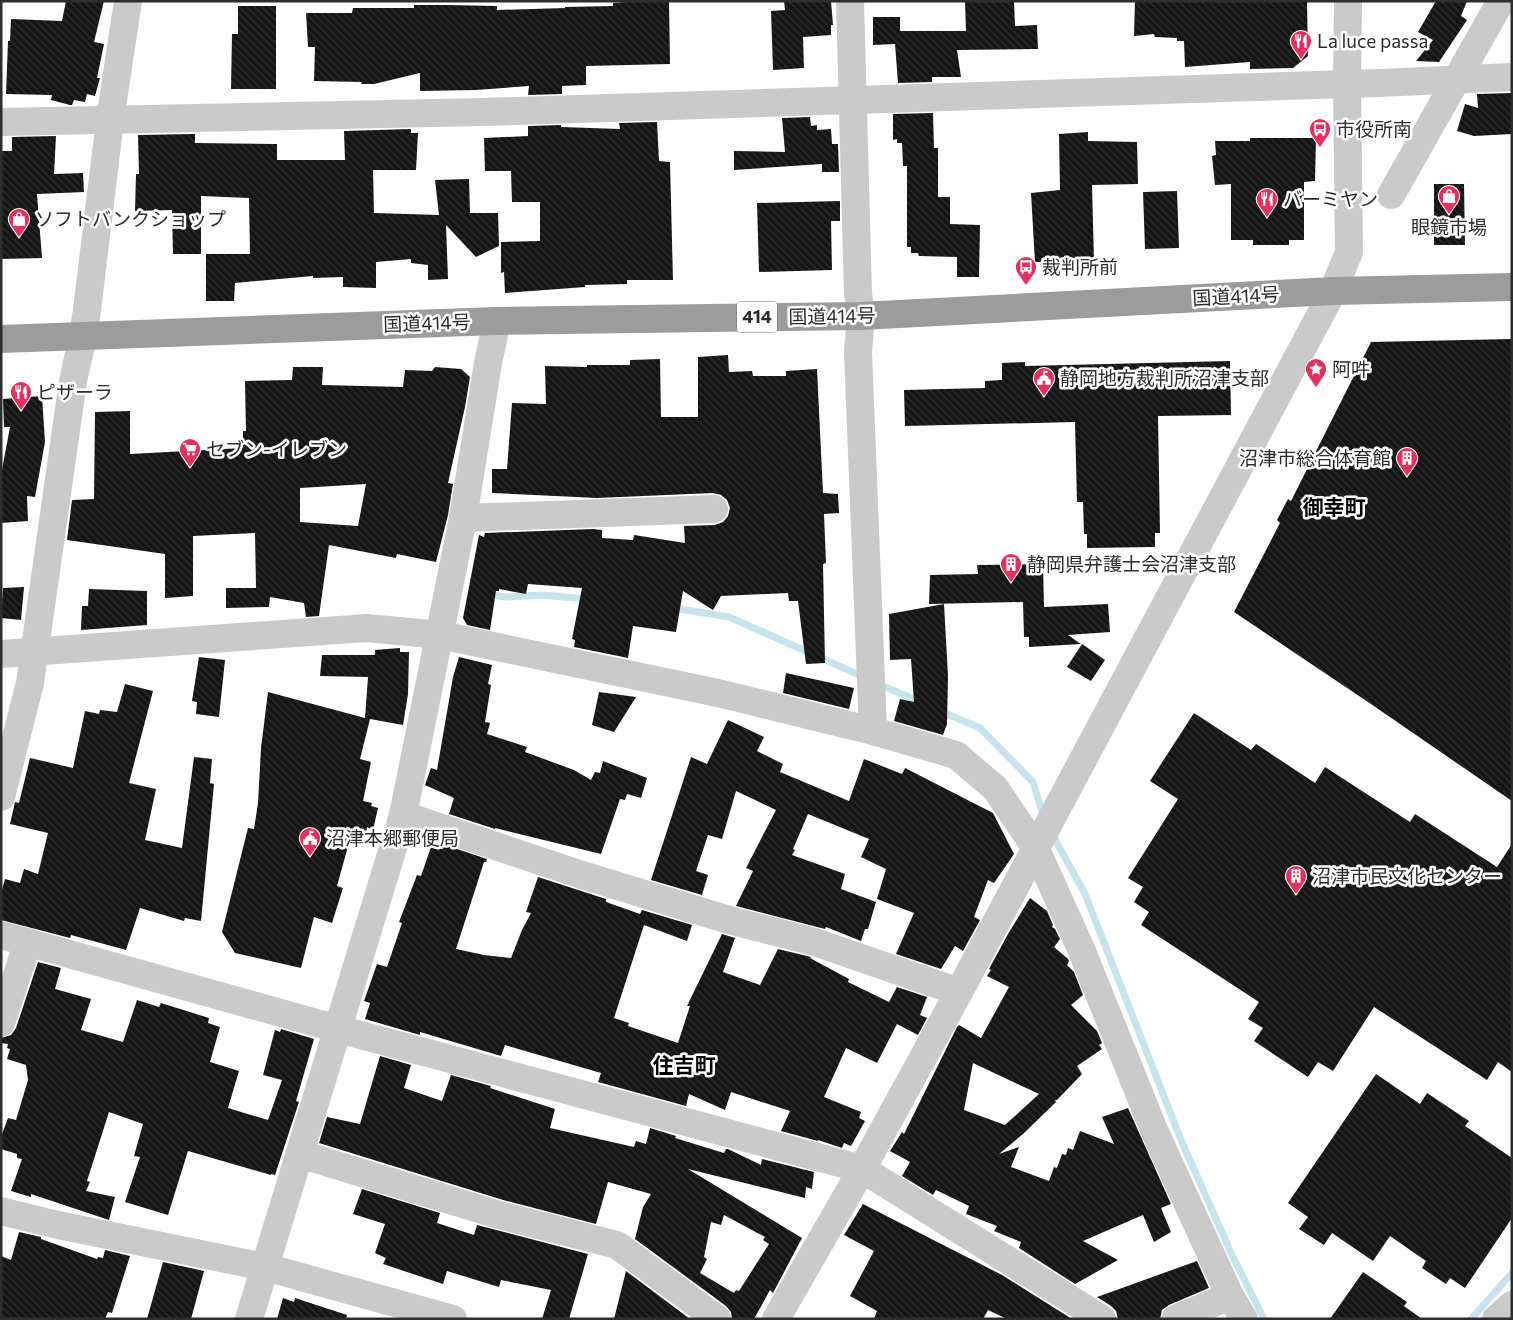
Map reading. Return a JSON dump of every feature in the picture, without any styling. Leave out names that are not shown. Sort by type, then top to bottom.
[{"type":"highway","name":"国道414号","points":[[1,338],[497,321],[861,316],[1333,291],[1512,287]]},
{"type":"street","points":[[1,796],[30,683],[73,381],[84,336],[110,120],[128,1]]},
{"type":"street","points":[[850,1],[858,293],[861,316],[858,352],[873,731]]},
{"type":"street","points":[[776,1319],[862,1169],[958,992],[1333,291],[1350,252],[1347,84],[1348,1]]},
{"type":"street","points":[[1391,195],[1501,1]]},
{"type":"street","points":[[1,122],[493,111],[1512,78]]},
{"type":"street","points":[[249,1319],[403,815],[463,518],[488,363],[497,321]]},
{"type":"street","points":[[463,518],[714,509]]},
{"type":"street","points":[[1,654],[367,628],[440,635],[718,693],[873,731],[956,756],[995,788],[1035,847],[1081,949],[1154,1130],[1230,1296],[1244,1319]]},
{"type":"street","points":[[403,815],[582,875],[729,920],[815,942],[958,992]]},
{"type":"street","points":[[1,934],[338,1029],[862,1169],[1102,1319]]},
{"type":"street","points":[[1,1023],[28,942]]},
{"type":"street","points":[[300,1154],[499,1215],[617,1245],[717,1319]]},
{"type":"street","points":[[1,1211],[58,1225],[265,1267],[453,1319]]},
{"type":"street","points":[[1175,1319],[1230,1296]]},
{"type":"street","points":[[1496,1319],[1512,1305]]},
{"type":"building","points":[[66,1],[104,1],[94,42],[104,44],[97,78],[100,78],[95,96],[87,94],[85,102],[74,100],[72,105],[70,105],[51,100],[52,95],[6,94],[8,41],[10,41],[11,19],[62,21]]},
{"type":"building","points":[[669,1],[670,64],[586,66],[586,85],[562,86],[562,94],[528,95],[529,86],[476,90],[420,91],[420,73],[374,84],[314,81],[315,47],[308,47],[306,13],[352,13],[353,8],[414,8],[414,5],[497,6],[497,10],[565,8],[613,6],[613,3]]},
{"type":"building","points":[[784,1],[831,1],[833,25],[831,25],[831,35],[803,37],[804,68],[773,70],[771,11],[785,10]]},
{"type":"building","points":[[965,1],[1014,1],[1015,26],[1037,25],[1038,49],[957,50],[961,77],[932,77],[932,82],[898,83],[895,44],[873,45],[873,17],[900,17],[900,31],[966,31]]},
{"type":"building","points":[[1135,1],[1307,1],[1308,56],[1293,68],[1250,69],[1250,62],[1185,67],[1184,41],[1177,41],[1177,38],[1155,37],[1154,34],[1134,36]]},
{"type":"building","points":[[1436,1],[1467,1],[1461,16],[1467,20],[1439,62],[1416,61],[1433,40],[1418,32]]},
{"type":"building","points":[[238,6],[276,6],[276,89],[231,89],[232,34],[238,34]]},
{"type":"building","points":[[1512,93],[1512,134],[1474,136],[1457,131],[1465,104],[1478,108],[1477,94]]},
{"type":"building","points":[[933,113],[934,148],[938,148],[938,197],[950,197],[950,224],[980,225],[979,277],[957,277],[957,257],[919,256],[918,253],[911,253],[911,247],[907,247],[907,166],[903,166],[902,143],[897,143],[897,139],[893,140],[893,114]]},
{"type":"building","points":[[810,117],[811,126],[817,125],[817,130],[831,129],[832,144],[838,144],[839,172],[822,172],[822,164],[734,170],[734,151],[785,152],[782,118]]},
{"type":"building","points":[[657,122],[659,161],[670,162],[673,280],[627,280],[627,284],[585,285],[585,287],[505,293],[504,272],[501,273],[501,242],[540,241],[540,202],[512,202],[511,171],[485,171],[484,138],[528,136],[528,126],[561,125],[561,127],[620,129],[619,123]]},
{"type":"building","points":[[411,129],[411,133],[418,133],[416,170],[373,170],[374,213],[439,215],[435,180],[469,179],[470,213],[498,213],[499,246],[476,257],[446,225],[448,279],[428,280],[428,265],[411,263],[411,259],[376,262],[376,288],[343,287],[343,277],[313,278],[313,276],[235,283],[234,301],[206,301],[206,254],[250,254],[249,198],[201,196],[201,254],[173,254],[172,210],[135,211],[136,174],[139,174],[138,135],[195,134],[195,143],[277,144],[277,160],[345,160],[344,131]]},
{"type":"building","points":[[1088,132],[1088,141],[1137,142],[1138,184],[1092,185],[1094,261],[1035,262],[1031,193],[1060,190],[1059,134]]},
{"type":"building","points":[[56,136],[54,174],[83,173],[84,192],[37,194],[42,258],[1,259],[1,151],[12,151],[12,137]]},
{"type":"building","points":[[1250,138],[1316,138],[1315,181],[1304,182],[1304,240],[1289,240],[1289,245],[1253,245],[1253,240],[1231,240],[1231,184],[1215,185],[1212,156],[1216,155],[1215,141],[1250,141]]},
{"type":"building","name":"眼鏡市場","points":[[1434,184],[1464,184],[1465,245],[1434,245]]},
{"type":"building","points":[[1177,191],[1179,248],[1145,249],[1143,192]]},
{"type":"building","points":[[840,201],[840,221],[831,221],[832,270],[759,272],[757,203]]},
{"type":"building","name":"沼津市総合体育館","points":[[1512,339],[1512,801],[1234,612],[1280,523],[1277,520],[1288,499],[1291,501],[1371,342]]},
{"type":"building","points":[[728,355],[729,372],[752,371],[753,376],[786,376],[786,371],[817,369],[823,493],[838,494],[839,513],[824,514],[826,563],[823,564],[825,663],[806,664],[798,601],[789,601],[788,593],[721,596],[713,610],[683,591],[676,632],[633,626],[628,658],[574,647],[575,640],[572,639],[582,588],[528,584],[526,594],[499,589],[499,591],[496,591],[490,630],[467,625],[463,618],[479,535],[484,537],[485,533],[593,529],[602,530],[602,538],[633,540],[634,535],[685,543],[684,526],[715,525],[723,522],[728,516],[730,508],[727,500],[721,495],[713,493],[597,498],[492,493],[492,469],[507,469],[512,403],[546,404],[545,366],[630,365],[630,360],[660,359],[661,417],[698,417],[698,357]]},
{"type":"building","points":[[1230,361],[1231,415],[1158,416],[1160,533],[1155,533],[1155,547],[1087,548],[1087,534],[1084,534],[1083,502],[1077,502],[1075,422],[905,426],[904,390],[985,388],[985,381],[1002,380],[1002,363],[1025,362],[1025,366]]},
{"type":"building","points":[[293,367],[323,367],[322,385],[403,387],[405,370],[432,371],[435,367],[461,369],[470,377],[448,483],[453,484],[448,515],[436,562],[397,554],[396,558],[329,545],[319,616],[306,617],[304,603],[270,597],[269,607],[226,608],[226,588],[256,588],[255,533],[193,536],[193,596],[165,598],[165,554],[67,540],[72,500],[94,499],[95,412],[130,411],[130,454],[243,448],[243,431],[246,431],[245,381],[292,380]],"holes":[[[366,484],[358,526],[300,522],[300,488]]]},
{"type":"building","points":[[42,396],[45,442],[35,497],[27,496],[28,521],[1,523],[1,475],[10,427],[4,427],[3,399]]},
{"type":"building","points":[[1043,564],[1044,607],[1108,604],[1110,632],[1068,635],[1081,644],[1029,647],[1029,637],[1024,637],[1023,602],[929,604],[930,575],[978,574],[977,565]]},
{"type":"building","points":[[24,587],[21,620],[1,618],[3,588]]},
{"type":"building","points":[[89,589],[147,591],[147,625],[81,630],[82,606],[88,606]]},
{"type":"building","points":[[944,604],[948,676],[947,724],[943,735],[894,721],[900,699],[914,702],[911,659],[890,660],[889,614]]},
{"type":"building","points":[[1082,644],[1105,660],[1091,681],[1067,667]]},
{"type":"building","points":[[400,648],[400,652],[409,652],[408,694],[403,725],[370,719],[360,759],[371,762],[363,801],[372,803],[371,806],[378,808],[373,830],[367,827],[366,835],[352,832],[337,886],[343,888],[332,923],[314,917],[301,968],[235,953],[222,932],[248,828],[254,829],[268,692],[365,718],[368,677],[320,676],[322,655],[375,655],[375,650]]},
{"type":"building","points":[[199,657],[225,660],[219,717],[196,714],[197,702],[192,701]]},
{"type":"building","points":[[459,657],[492,665],[488,684],[491,685],[485,722],[490,723],[487,734],[527,747],[525,752],[574,770],[591,780],[595,772],[600,773],[603,761],[647,778],[641,798],[627,794],[625,800],[620,799],[601,854],[495,829],[449,814],[454,798],[425,785],[431,768],[437,770],[453,677]]},
{"type":"building","points":[[786,673],[854,688],[849,709],[783,693]]},
{"type":"building","points":[[125,684],[153,691],[129,783],[156,789],[145,840],[182,848],[194,757],[212,759],[210,783],[214,784],[201,921],[185,918],[184,921],[140,908],[126,950],[71,935],[70,938],[1,920],[1,893],[5,879],[20,883],[24,869],[38,874],[48,833],[10,824],[15,802],[19,803],[30,758],[73,768],[85,711],[99,714],[100,710],[117,712]]},
{"type":"building","points":[[599,692],[636,697],[614,732],[592,725]]},
{"type":"building","name":"沼津市民文化センター","points":[[1194,713],[1251,750],[1256,744],[1315,783],[1325,767],[1410,822],[1415,814],[1497,867],[1512,844],[1512,1072],[1498,1062],[1487,1080],[1374,1007],[1333,1071],[1318,1062],[1308,1077],[1254,1041],[1263,1028],[1248,1019],[1259,1002],[1141,925],[1149,912],[1134,902],[1143,887],[1128,878],[1178,799],[1150,781]]},
{"type":"building","points":[[728,720],[764,737],[757,751],[783,764],[780,772],[849,801],[864,759],[902,774],[905,768],[993,813],[1014,854],[994,883],[988,880],[974,917],[980,920],[963,951],[955,946],[941,969],[896,954],[914,913],[877,899],[886,869],[861,857],[869,839],[808,814],[792,855],[845,874],[841,889],[876,902],[868,929],[865,929],[861,941],[826,927],[825,929],[736,906],[753,871],[746,868],[776,810],[736,791],[722,839],[708,835],[696,871],[708,875],[702,895],[651,880],[691,757],[707,764]]},
{"type":"building","points":[[433,841],[487,859],[484,862],[456,949],[511,958],[531,913],[526,912],[538,877],[606,899],[606,902],[640,914],[642,910],[692,925],[687,941],[644,925],[614,1018],[629,1023],[628,1026],[678,1043],[690,1006],[687,1006],[722,934],[735,938],[723,972],[760,985],[778,949],[811,957],[849,979],[848,982],[889,1002],[897,987],[927,997],[920,1015],[927,1018],[918,1035],[897,1024],[877,1063],[846,1048],[824,1097],[861,1112],[859,1118],[865,1121],[851,1146],[844,1143],[842,1148],[781,1131],[790,1111],[731,1092],[725,1110],[689,1094],[686,1106],[598,1082],[601,1073],[505,1045],[501,1056],[420,1032],[420,1035],[365,1019],[370,1003],[364,1001],[377,964],[387,967],[402,923],[399,922],[417,875],[421,876]]},
{"type":"building","points":[[1030,898],[1047,911],[1053,925],[1052,927],[1060,939],[1054,947],[1068,959],[1067,965],[1074,972],[1083,995],[1071,1005],[1097,1031],[1102,1043],[1099,1045],[1102,1049],[1077,1066],[1082,1074],[1023,1134],[999,1154],[1019,1147],[1011,1167],[1049,1181],[1054,1167],[1057,1168],[1062,1154],[1066,1155],[1068,1148],[1073,1150],[1080,1131],[1114,1144],[1102,1117],[1128,1108],[1171,1204],[1161,1208],[1171,1232],[1154,1242],[1143,1215],[1083,1241],[1118,1260],[1075,1284],[1019,1248],[1021,1242],[994,1231],[997,1226],[966,1214],[969,1206],[936,1190],[933,1195],[902,1176],[910,1162],[890,1151],[902,1132],[904,1134],[957,1027],[959,1025],[981,1038],[1009,987],[987,976],[1008,934]],"holes":[[[973,1063],[1039,1094],[1005,1125],[964,1110]]]},
{"type":"building","points":[[38,962],[61,968],[55,989],[91,999],[81,1030],[123,1042],[137,1000],[159,1007],[161,1003],[209,1018],[208,1023],[220,1027],[210,1062],[239,1071],[228,1108],[268,1120],[282,1080],[263,1075],[275,1030],[280,1032],[281,1029],[314,1039],[296,1101],[299,1102],[275,1175],[188,1151],[168,1215],[125,1202],[140,1157],[134,1156],[143,1124],[109,1112],[87,1181],[90,1182],[86,1191],[115,1197],[109,1220],[31,1194],[31,1197],[11,1191],[22,1159],[17,1158],[17,1154],[1,1149],[1,1137],[8,1118],[16,1120],[28,1080],[26,1065],[7,1059],[10,1049],[7,1048],[8,1044],[1,1043],[1,1038],[11,1035],[16,1028]]},
{"type":"building","points":[[380,1056],[411,1065],[404,1088],[442,1101],[451,1075],[491,1086],[490,1088],[555,1109],[550,1128],[634,1147],[636,1141],[646,1144],[650,1128],[724,1153],[728,1149],[761,1165],[762,1159],[814,1172],[812,1189],[806,1187],[805,1198],[688,1169],[802,1238],[773,1293],[770,1290],[754,1319],[732,1319],[731,1312],[726,1306],[635,1239],[643,1207],[651,1194],[608,1182],[596,1224],[503,1200],[319,1143],[327,1117],[360,1124]],"holes":[[[724,1215],[765,1237],[763,1240],[769,1244],[739,1291],[736,1290],[734,1293],[700,1273],[707,1259],[704,1257],[711,1222],[721,1225]]]},
{"type":"building","points":[[1376,1074],[1420,1104],[1427,1093],[1469,1121],[1465,1126],[1512,1158],[1512,1218],[1465,1288],[1450,1278],[1446,1284],[1422,1268],[1426,1261],[1390,1236],[1373,1261],[1332,1233],[1324,1245],[1299,1229],[1308,1217],[1288,1203]]},
{"type":"building","points":[[362,1189],[440,1213],[437,1223],[474,1235],[477,1225],[588,1254],[569,1319],[542,1319],[551,1290],[501,1280],[499,1287],[447,1271],[443,1284],[383,1264],[386,1258],[375,1253],[385,1224],[353,1214]]},
{"type":"building","points":[[863,1204],[1002,1275],[1072,1319],[1007,1319],[988,1310],[983,1319],[874,1319],[877,1311],[850,1296],[874,1251],[844,1235]]},
{"type":"building","points":[[19,1232],[41,1237],[41,1239],[97,1259],[98,1257],[103,1258],[105,1250],[130,1256],[112,1313],[108,1312],[105,1319],[1,1319],[1,1256],[11,1260]]},
{"type":"building","points":[[1197,1261],[1209,1288],[1169,1305],[1162,1310],[1160,1319],[1118,1319],[1116,1311],[1097,1297]]},
{"type":"building","points":[[163,1262],[204,1271],[191,1319],[147,1319]]},
{"type":"building","points":[[626,1271],[690,1319],[614,1319]]},
{"type":"building","points":[[1363,1272],[1407,1302],[1404,1306],[1422,1319],[1330,1319]]},
{"type":"building","points":[[283,1298],[294,1302],[295,1298],[347,1315],[346,1319],[277,1319]]},
{"type":"waterway","points":[[486,594],[506,597],[541,595],[588,599]]},
{"type":"waterway","points":[[673,608],[729,617],[866,678]]},
{"type":"waterway","points":[[878,684],[921,702]]},
{"type":"waterway","points":[[940,711],[980,728],[1033,782],[1044,818]]},
{"type":"waterway","points":[[1052,834],[1085,894],[1181,1140],[1232,1255],[1264,1319]]},
{"type":"waterway","points":[[1471,1319],[1512,1273]]},
{"type":"place","name":"La luce passa","points":[[1301,60]]},
{"type":"place","name":"市役所南","points":[[1320,148]]},
{"type":"place","name":"眼鏡市場","points":[[1449,215]]},
{"type":"place","name":"バーミヤン","points":[[1267,218]]},
{"type":"place","name":"ソフトバンクショップ","points":[[19,238]]},
{"type":"place","name":"裁判所前","points":[[1026,286]]},
{"type":"place","name":"阿吽","points":[[1316,388]]},
{"type":"place","name":"静岡地方裁判所沼津支部","points":[[1044,397]]},
{"type":"place","name":"ピザーラ","points":[[21,411]]},
{"type":"place","name":"セブン-イレブン","points":[[190,468]]},
{"type":"place","name":"沼津市総合体育館","points":[[1407,477]]},
{"type":"place","name":"静岡県弁護士会沼津支部","points":[[1011,583]]},
{"type":"place","name":"沼津本郷郵便局","points":[[310,857]]},
{"type":"place","name":"沼津市民文化センター","points":[[1296,895]]},
{"type":"district","name":"御幸町","points":[[1334,508]]},
{"type":"district","name":"住吉町","points":[[684,1066]]}]
